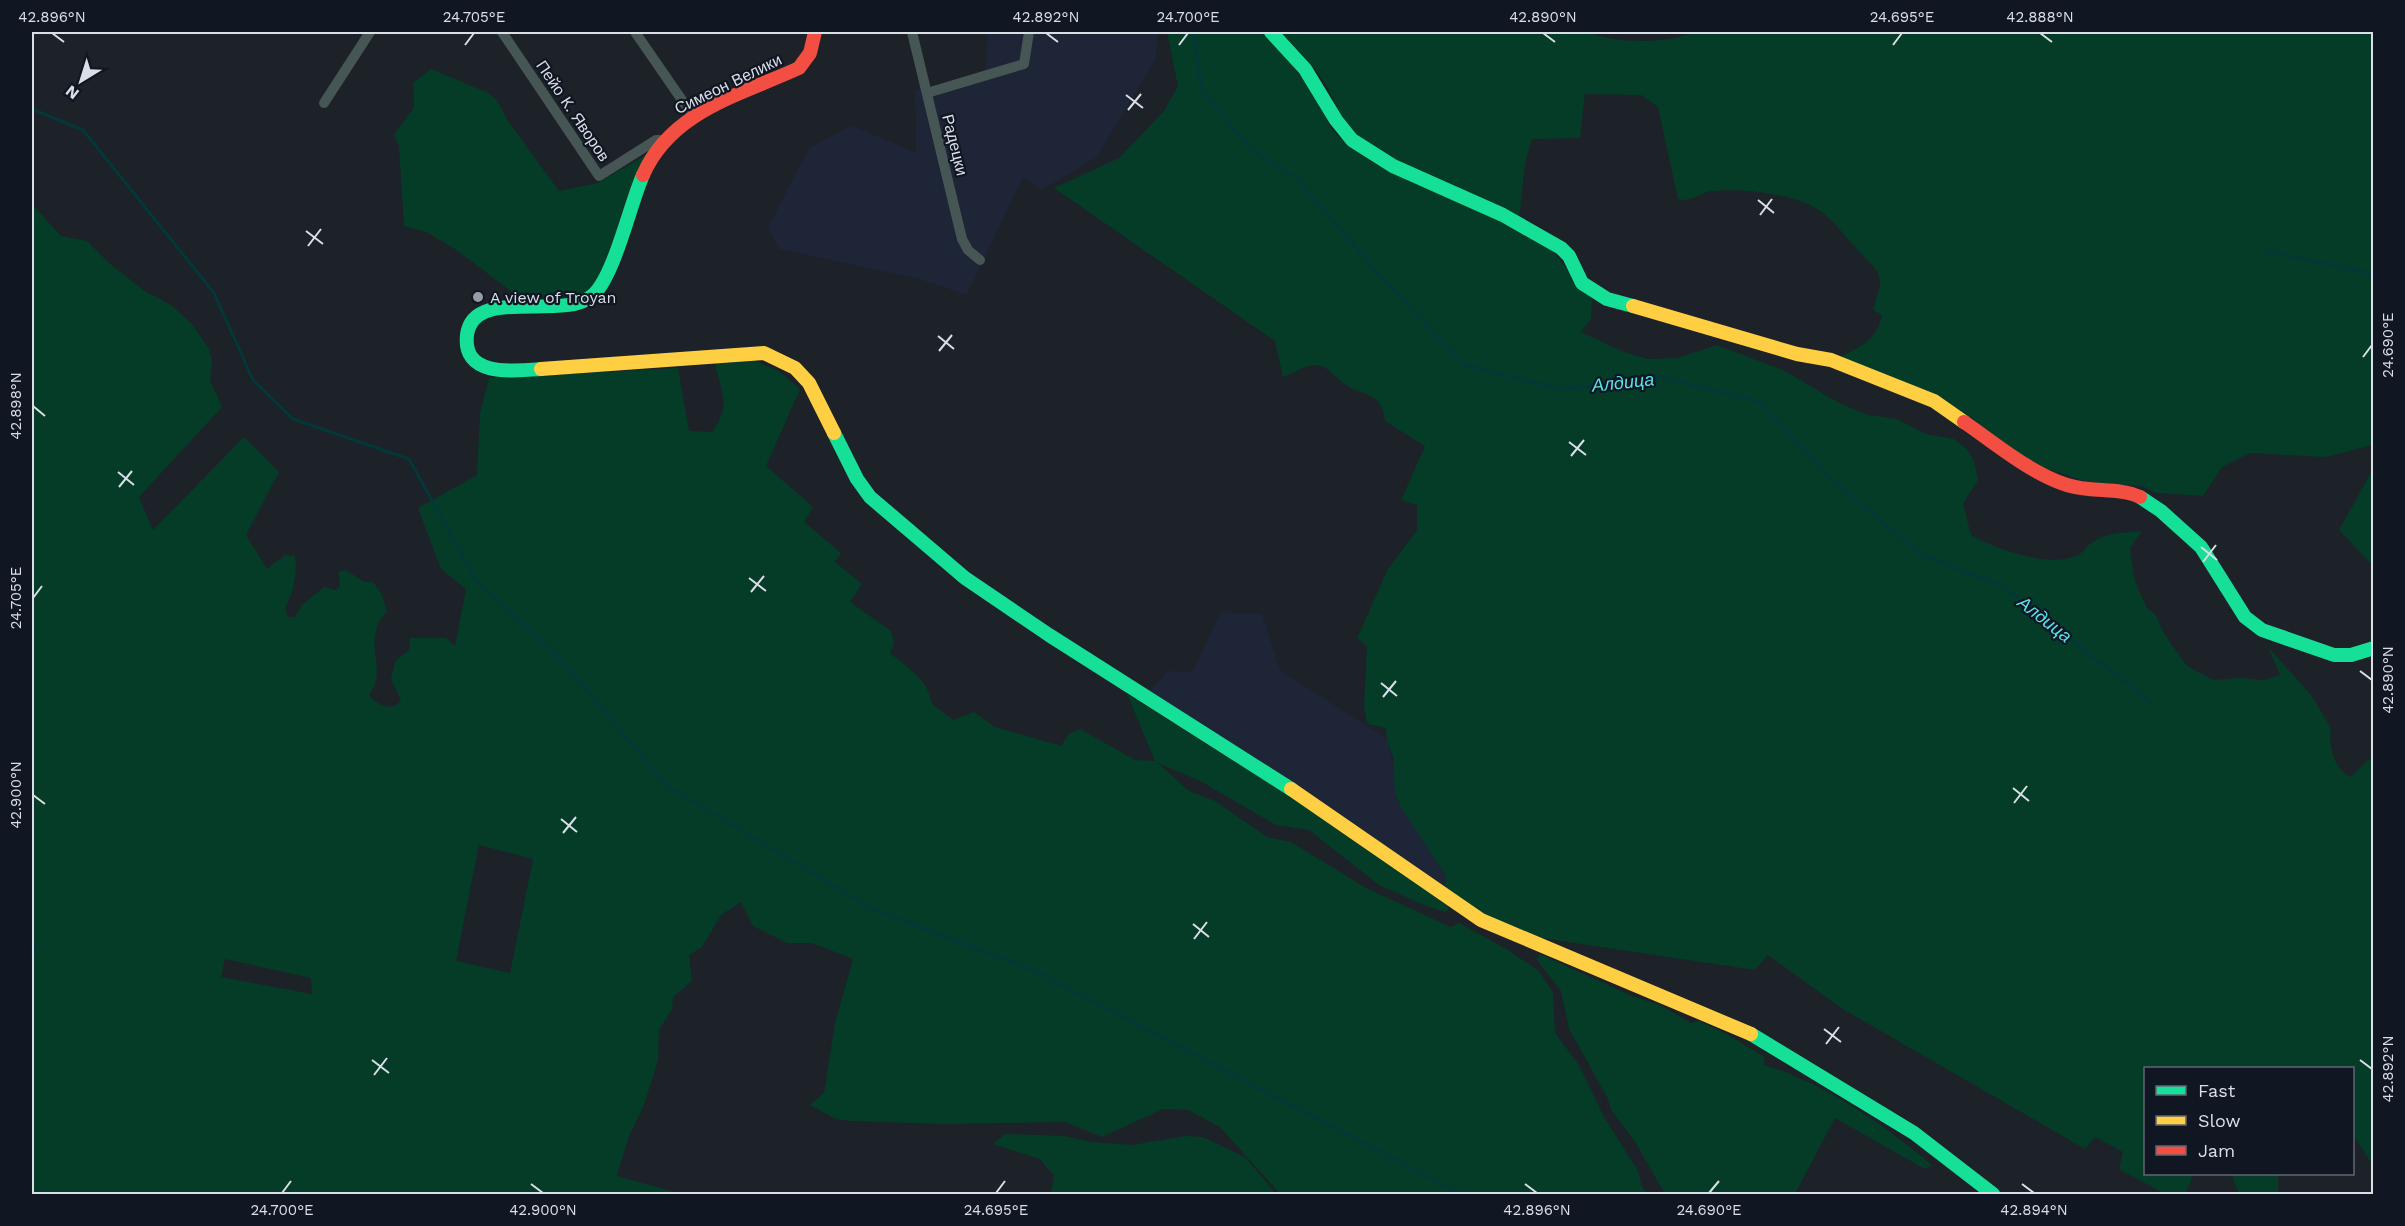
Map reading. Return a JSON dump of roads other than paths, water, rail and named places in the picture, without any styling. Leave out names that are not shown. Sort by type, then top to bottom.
[{"type":"street","points":[[324,103],[370,32]]},
{"type":"street","name":"Пейо К. Яворов","points":[[502,32],[599,176],[656,140],[662,140]]},
{"type":"street","points":[[635,32],[693,116]]},
{"type":"street","name":"Симеон Велики","points":[[815,32],[810,53],[799,68],[693,116],[676,126],[662,140],[647,165],[604,281],[594,297],[566,308],[526,307],[485,312],[475,319],[466,341],[470,354],[478,364],[496,372],[764,353],[779,359],[795,368],[809,383],[856,479],[870,496],[965,578],[1034,626],[1311,802],[1481,920],[1713,1016],[1775,1046],[1914,1133],[1993,1194]]},
{"type":"street","name":"Радецки","points":[[912,32],[962,238],[968,250],[980,260]]},
{"type":"street","points":[[927,93],[1024,64],[1029,32]]},
{"type":"street","points":[[1271,32],[1305,69],[1336,120],[1352,140],[1393,166],[1503,215],[1561,248],[1569,256],[1576,274],[1590,291],[1607,299],[1753,339],[1797,354],[1831,360],[1934,401],[2029,466],[2067,485],[2102,492],[2126,492],[2138,496],[2161,511],[2200,547],[2245,617],[2262,630],[2334,655],[2351,655],[2373,648]]},
{"type":"waterway","name":"Алдица","points":[[1193,32],[1202,91],[1251,150],[1297,178],[1378,274],[1465,365],[1560,389],[1665,378],[1760,402],[1830,478],[1920,554],[2004,587],[2152,703]]},
{"type":"waterway","points":[[32,109],[83,130],[214,293],[253,380],[293,419],[409,459],[477,582],[555,653],[666,785],[871,908],[1037,972],[1461,1194]]},
{"type":"waterway","points":[[2262,250],[2374,274]]},
{"type":"waterway","points":[[32,941],[36,952]]},
{"type":"place","name":"A view of Troyan","points":[[478,297]]}]
